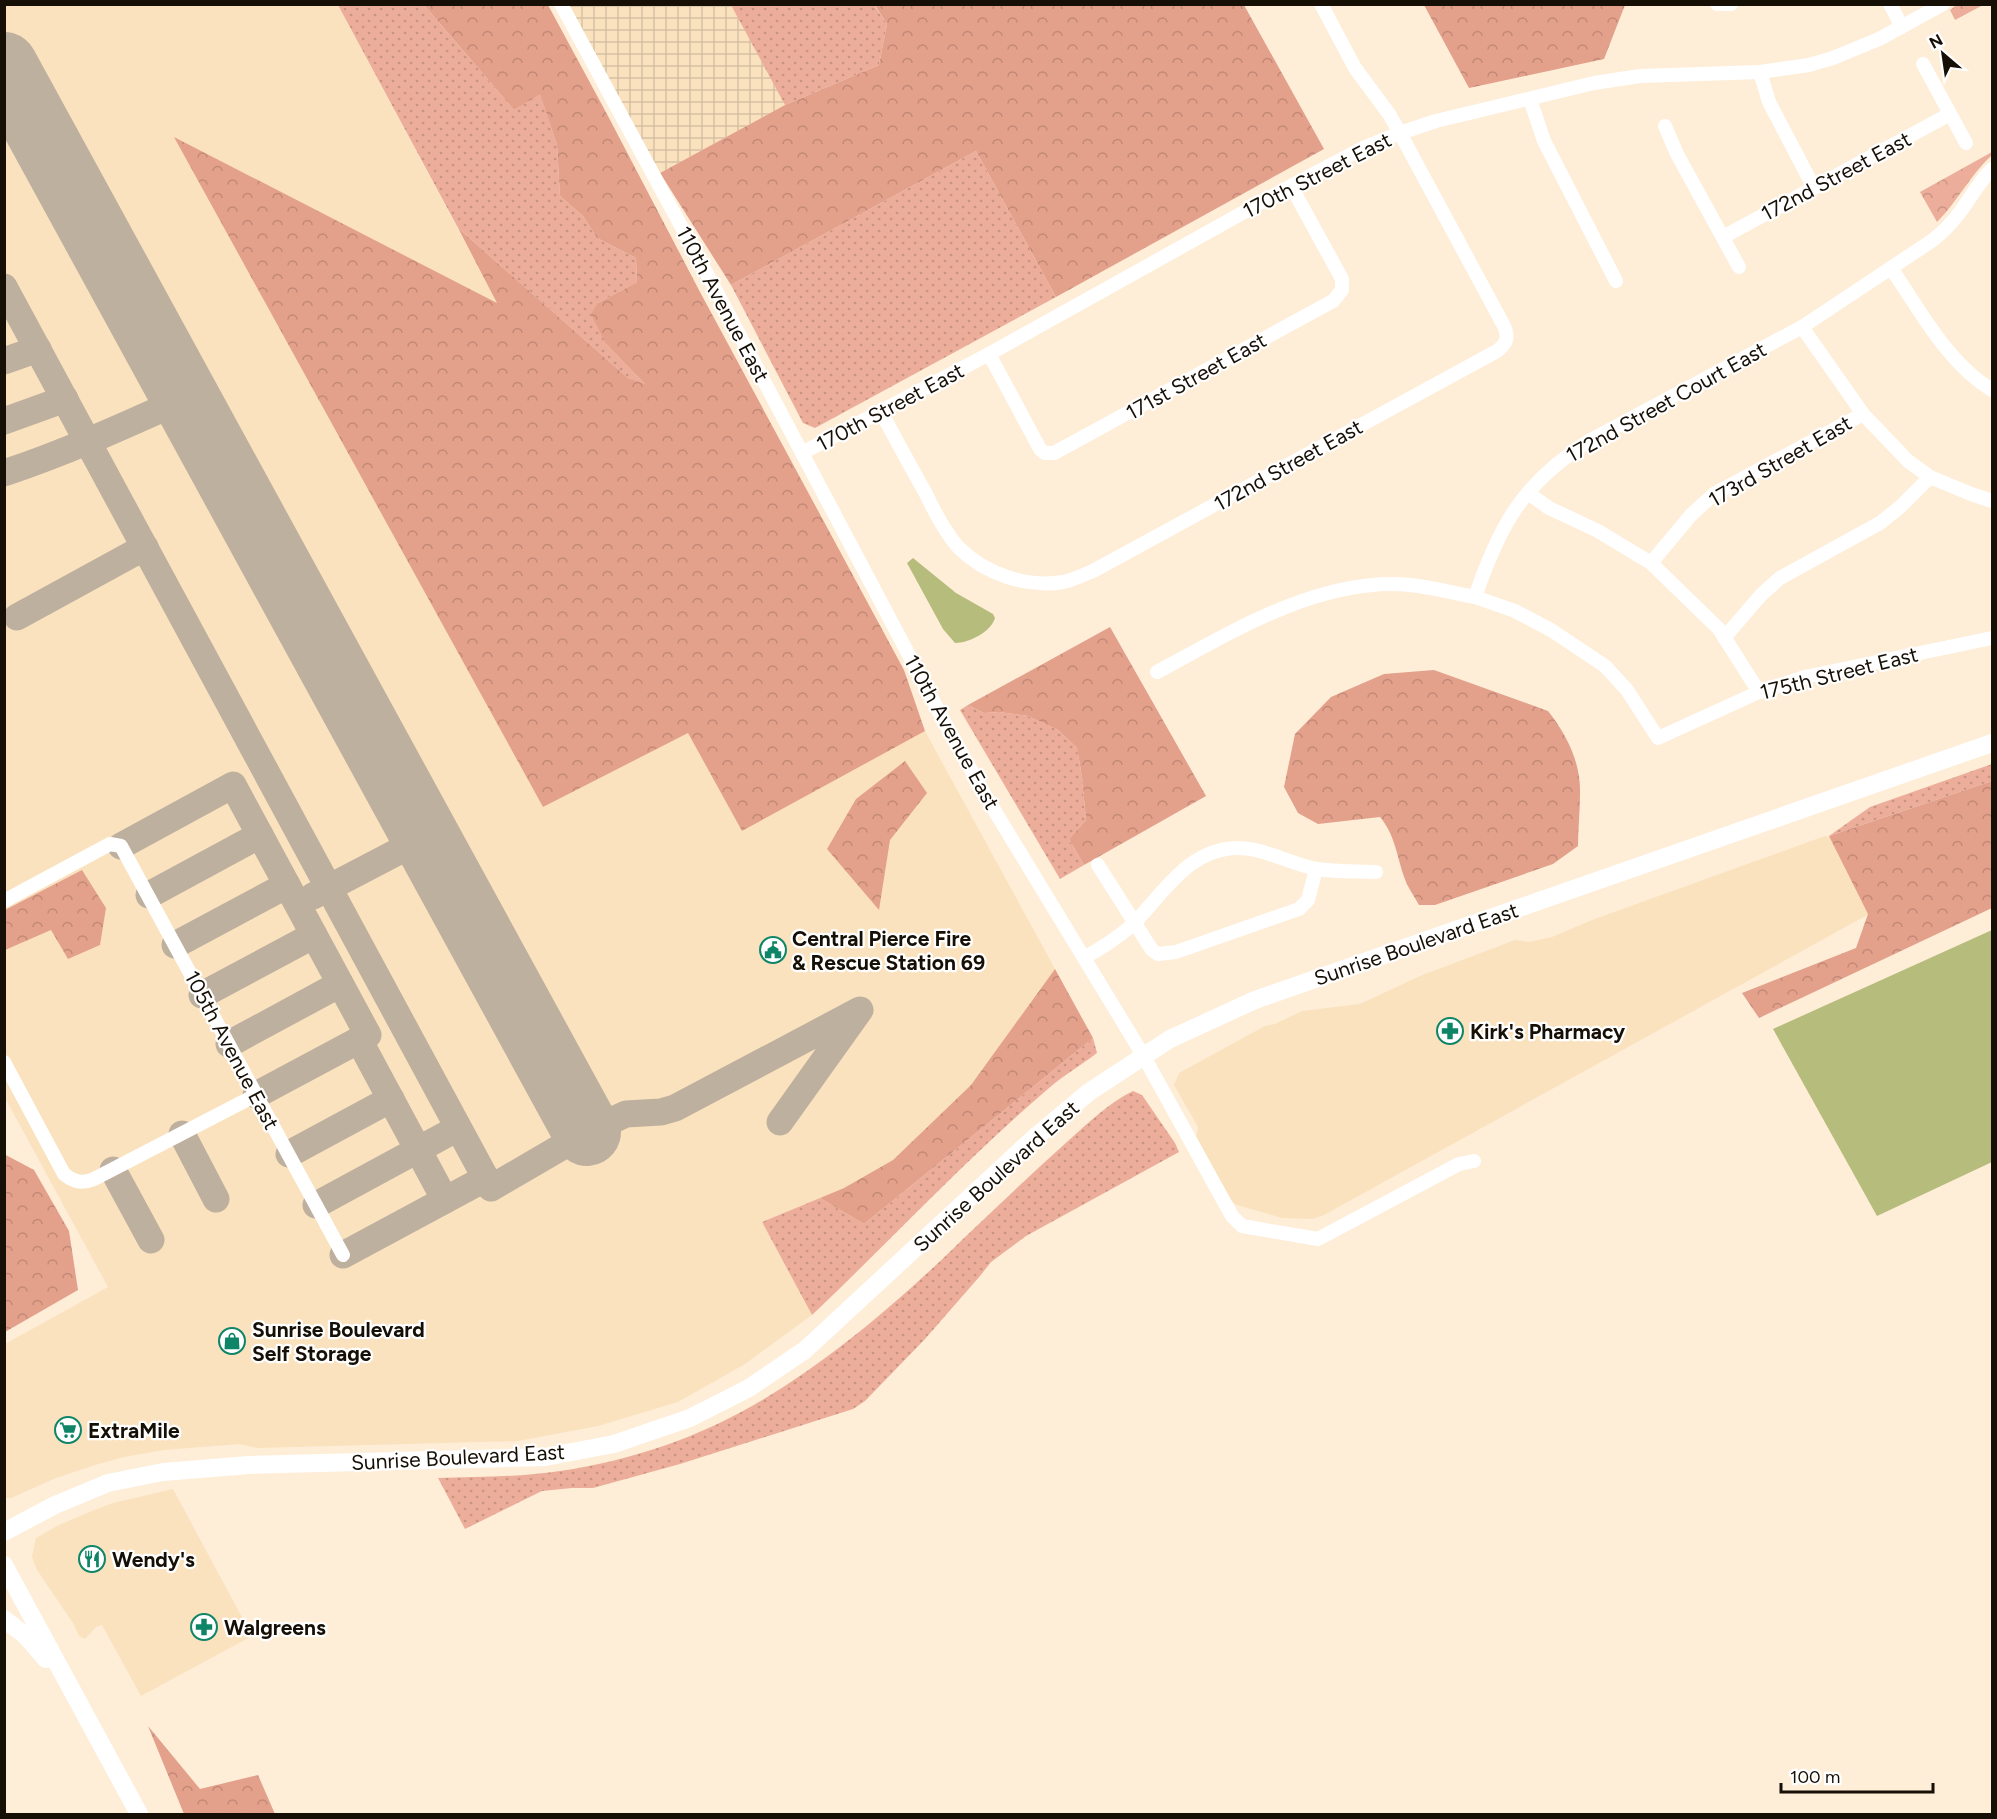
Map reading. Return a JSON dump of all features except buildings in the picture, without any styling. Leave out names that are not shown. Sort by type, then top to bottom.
[{"type":"main road","name":"Sunrise Boulevard East","points":[[4,1532],[90,1490],[124,1478],[162,1472],[249,1465],[545,1457],[614,1444],[690,1418],[749,1388],[805,1350],[1033,1139],[1089,1092],[1143,1055],[1191,1028],[1255,1000],[1992,743]]},
{"type":"main road","points":[[4,1565],[139,1815]]},
{"type":"main road","points":[[4,1619],[26,1636],[65,1679]]},
{"type":"street","name":"110th Avenue East","points":[[561,4],[958,747],[1143,1055],[1232,1216],[1242,1226],[1318,1239],[1459,1164],[1474,1161]]},
{"type":"street","points":[[1321,4],[1355,68],[1400,133]]},
{"type":"street","points":[[1717,4],[1731,4]]},
{"type":"street","points":[[1890,4],[1902,27]]},
{"type":"street","name":"170th Street East","points":[[802,453],[989,354],[1292,186],[1365,147],[1400,133],[1436,121],[1594,84],[1640,76],[1760,72],[1793,68],[1833,58],[1879,39],[1943,4]]},
{"type":"street","points":[[1923,64],[1966,143]]},
{"type":"street","points":[[1760,72],[1769,102],[1814,188]]},
{"type":"street","points":[[1530,99],[1544,141],[1617,281]]},
{"type":"street","name":"172nd Street East","points":[[1723,237],[1950,114]]},
{"type":"street","points":[[1665,126],[1677,154],[1739,267]]},
{"type":"street","name":"172nd Street East","points":[[881,412],[939,520],[959,547],[979,564],[1021,582],[1065,582],[1093,571],[1215,506],[1497,351],[1507,341],[1504,326],[1400,133]]},
{"type":"street","name":"172nd Street Court East","points":[[1475,597],[1498,537],[1513,510],[1546,471],[1589,441],[1802,327],[1892,268],[1946,229],[1992,169]]},
{"type":"street","name":"171st Street East","points":[[989,354],[1040,449],[1046,453],[1054,453],[1333,301],[1342,290],[1342,279],[1292,186]]},
{"type":"street","points":[[1892,268],[1952,355],[1981,383],[1992,390]]},
{"type":"street","points":[[1802,327],[1863,414],[1908,460],[1930,477],[1971,495],[1992,501]]},
{"type":"street","name":"173rd Street East","points":[[1651,563],[1691,515],[1714,494],[1863,414]]},
{"type":"street","points":[[1724,638],[1761,595],[1780,578],[1880,523],[1930,477]]},
{"type":"street","points":[[1528,493],[1549,508],[1598,531],[1651,563],[1719,629],[1759,692]]},
{"type":"street","points":[[1157,672],[1254,620],[1292,604],[1359,587],[1394,584],[1475,597]]},
{"type":"street","name":"175th Street East","points":[[1475,597],[1515,611],[1551,630],[1605,666],[1627,690],[1658,738],[1759,692],[1805,677],[1992,638]]},
{"type":"street","name":"105th Avenue East","points":[[4,901],[110,843],[121,846],[343,1255]]},
{"type":"street","points":[[1084,958],[1120,935],[1190,864],[1211,852],[1238,848],[1316,869],[1376,872]]},
{"type":"street","points":[[1098,865],[1152,950],[1158,954],[1176,952],[1299,909],[1308,900],[1316,869]]},
{"type":"street","points":[[4,1062],[64,1174],[80,1182],[94,1179],[256,1095]]},
{"type":"shaded area","points":[[5,5],[338,5],[498,304],[175,138],[543,807],[688,732],[742,831],[925,731],[1055,969],[971,1085],[893,1160],[844,1188],[762,1222],[812,1315],[745,1364],[678,1402],[598,1426],[518,1441],[257,1448],[239,1444],[164,1450],[95,1465],[56,1478],[11,1498],[5,1498],[5,1344],[108,1287],[5,1098]]},
{"type":"shaded area","points":[[569,5],[732,5],[785,105],[660,173]]},
{"type":"shaded area","points":[[913,558],[956,593],[993,614],[995,618],[989,628],[973,639],[955,643],[943,629],[907,563]]},
{"type":"shaded area","points":[[1825,836],[1831,838],[1869,914],[1324,1215],[1312,1219],[1282,1218],[1237,1205],[1229,1199],[1196,1139],[1198,1127],[1174,1085],[1179,1073],[1265,1026],[1275,1024],[1302,1011],[1360,1004],[1420,976],[1515,940],[1529,942],[1552,937],[1592,920]]},
{"type":"shaded area","points":[[1992,930],[1992,1162],[1877,1216],[1773,1029]]},
{"type":"shaded area","points":[[173,1489],[252,1636],[141,1696],[102,1625],[96,1627],[85,1639],[79,1636],[73,1623],[37,1570],[32,1557],[36,1538],[57,1526],[113,1503]]},
{"type":"green space","points":[[874,4],[1244,5],[1324,149],[1056,297],[976,151],[731,285],[660,173],[785,105],[879,65],[887,24]]},
{"type":"green space","points":[[1958,4],[1983,5],[1955,20],[1950,10]]},
{"type":"green space","points":[[338,5],[424,5],[514,110],[540,93],[557,145],[560,196],[583,216],[597,238],[636,258],[637,282],[598,303],[606,344],[646,385],[628,378],[458,228]]},
{"type":"green space","points":[[424,5],[548,5],[904,670],[925,731],[742,831],[688,733],[543,807],[174,137],[497,303],[458,228],[628,378],[645,384],[606,344],[591,314],[598,303],[637,282],[636,258],[597,238],[583,216],[560,196],[557,145],[540,94],[514,110]]},
{"type":"green space","points":[[731,5],[874,5],[887,24],[879,65],[785,105]]},
{"type":"green space","points":[[1424,5],[1625,5],[1604,59],[1469,88]]},
{"type":"green space","points":[[976,151],[1056,297],[815,428],[803,423],[731,285]]},
{"type":"green space","points":[[1992,152],[1992,155],[1937,222],[1920,192]]},
{"type":"green space","points":[[1110,627],[1206,796],[1084,865],[1069,839],[1086,820],[1077,748],[1058,730],[1028,716],[999,712],[984,713],[968,705]]},
{"type":"green space","points":[[1434,670],[1548,711],[1572,750],[1578,771],[1580,794],[1578,846],[1553,864],[1435,905],[1419,905],[1405,879],[1394,843],[1380,817],[1318,824],[1298,813],[1284,787],[1295,734],[1331,697],[1384,674]]},
{"type":"green space","points":[[968,705],[984,713],[999,712],[1028,716],[1058,730],[1077,748],[1086,820],[1069,839],[1084,865],[1060,879],[960,710]]},
{"type":"green space","points":[[905,761],[927,793],[890,840],[879,910],[827,849],[856,799]]},
{"type":"green space","points":[[1992,764],[1992,781],[1829,836],[1870,807]]},
{"type":"green space","points":[[1992,781],[1992,908],[1759,1018],[1742,993],[1856,948],[1868,914],[1829,836]]},
{"type":"green space","points":[[82,870],[106,908],[100,945],[68,959],[51,930],[5,950],[5,910]]},
{"type":"green space","points":[[1055,969],[1093,1038],[864,1224],[820,1198],[844,1188],[893,1160],[971,1085]]},
{"type":"green space","points":[[1093,1038],[1097,1053],[1055,1083],[1018,1115],[812,1315],[762,1222],[820,1198],[864,1224]]},
{"type":"green space","points":[[1133,1091],[1142,1095],[1179,1152],[1026,1236],[991,1262],[925,1339],[865,1401],[853,1409],[680,1464],[593,1488],[542,1491],[465,1529],[438,1478],[530,1474],[587,1467],[666,1445],[741,1412],[790,1383],[868,1325],[917,1283],[1083,1127],[1107,1107]]},
{"type":"green space","points":[[4,1154],[34,1170],[69,1231],[78,1290],[5,1332]]},
{"type":"green space","points":[[148,1726],[200,1789],[258,1775],[275,1814],[184,1814]]},
{"type":"taxiway","points":[[4,287],[491,1188],[587,1132],[626,1114],[661,1112],[675,1108],[860,1010],[780,1122]]},
{"type":"taxiway","points":[[4,361],[38,349]]},
{"type":"taxiway","points":[[4,473],[73,447],[186,398]]},
{"type":"taxiway","points":[[4,421],[65,399]]},
{"type":"taxiway","points":[[17,617],[145,547]]},
{"type":"taxiway","points":[[121,846],[233,785],[368,1035],[359,1040],[445,1200]]},
{"type":"taxiway","points":[[149,895],[260,835]]},
{"type":"taxiway","points":[[313,896],[426,837]]},
{"type":"taxiway","points":[[175,945],[287,885]]},
{"type":"taxiway","points":[[202,995],[314,935]]},
{"type":"taxiway","points":[[229,1044],[340,984]]},
{"type":"taxiway","points":[[256,1095],[359,1040]]},
{"type":"taxiway","points":[[289,1154],[391,1099]]},
{"type":"taxiway","points":[[316,1205],[458,1128]]},
{"type":"taxiway","points":[[182,1134],[216,1199]]},
{"type":"taxiway","points":[[113,1170],[151,1240]]},
{"type":"taxiway","points":[[343,1255],[486,1178]]},
{"type":"runway","points":[[4,66],[587,1132]]},
{"type":"place","name":"Central Pierce Fire & Rescue Station 69","points":[[773,950]]},
{"type":"place","name":"Kirk's Pharmacy","points":[[1450,1031]]},
{"type":"place","name":"Sunrise Boulevard Self Storage","points":[[232,1341]]},
{"type":"place","name":"ExtraMile","points":[[68,1430]]},
{"type":"place","name":"Wendy's","points":[[92,1559]]},
{"type":"place","name":"Walgreens","points":[[204,1627]]}]
